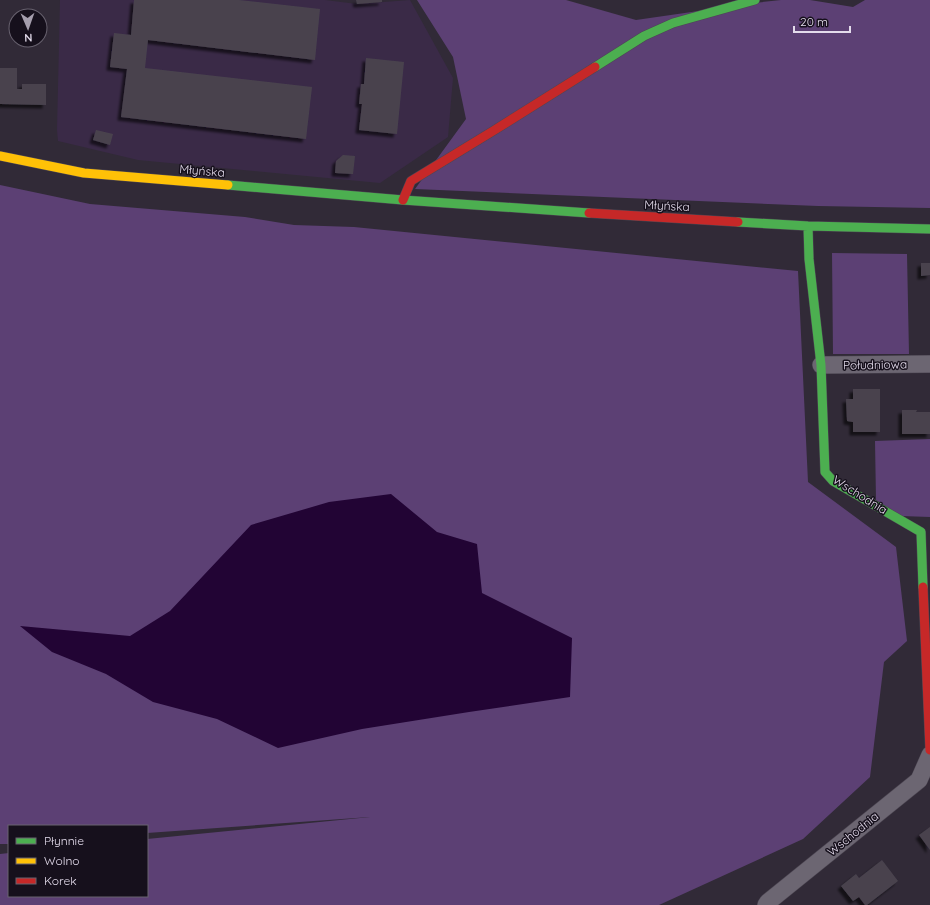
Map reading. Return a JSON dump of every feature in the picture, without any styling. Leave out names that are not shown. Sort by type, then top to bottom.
[{"type":"street","points":[[403,200],[411,180],[644,36],[673,23],[755,0]]},
{"type":"street","name":"Młyńska","points":[[0,156],[84,173],[403,200],[631,216],[808,226],[930,229]]},
{"type":"street","name":"Wschodnia","points":[[808,226],[809,258],[821,365],[825,472],[834,481],[925,532],[930,750]]},
{"type":"street","name":"Południowa","points":[[821,365],[930,364]]},
{"type":"street","name":"Wschodnia","points":[[766,905],[780,892],[919,780],[930,755]]},
{"type":"shaded area","points":[[60,0],[325,0],[357,4],[410,0],[453,78],[448,137],[380,183],[138,160],[58,141]]},
{"type":"shaded area","points":[[417,0],[566,0],[636,20],[781,0],[810,0],[853,7],[865,0],[930,0],[930,208],[818,206],[415,189],[466,119],[453,57]]},
{"type":"shaded area","points":[[0,185],[90,204],[245,217],[294,225],[354,227],[798,271],[808,482],[896,547],[907,641],[884,662],[870,777],[803,839],[659,905],[0,905],[0,854],[8,853],[8,897],[148,897],[148,839],[370,817],[148,833],[148,825],[8,825],[8,844],[0,844]]},
{"type":"shaded area","points":[[832,253],[907,254],[909,354],[833,354]]},
{"type":"shaded area","points":[[930,439],[930,517],[901,516],[876,500],[875,441]]},
{"type":"shaded area","points":[[391,494],[437,532],[477,544],[482,593],[572,638],[570,697],[362,729],[278,748],[217,719],[153,702],[106,674],[52,652],[20,626],[130,636],[170,611],[251,525],[329,502]]},
{"type":"building","points":[[134,0],[239,0],[320,9],[315,60],[148,40],[145,68],[312,87],[306,139],[121,117],[127,69],[110,67],[114,33],[131,35]]},
{"type":"building","points":[[356,0],[382,0],[382,2],[357,4]]},
{"type":"building","points":[[366,58],[404,62],[397,134],[359,130],[362,104],[359,104],[361,84],[364,84]]},
{"type":"building","points":[[0,68],[17,68],[17,89],[22,89],[22,84],[46,84],[46,105],[0,104]]},
{"type":"building","points":[[96,130],[113,134],[110,145],[93,140]]},
{"type":"building","points":[[343,155],[355,156],[353,174],[335,173],[336,161]]},
{"type":"building","points":[[921,263],[930,263],[930,275],[921,276]]},
{"type":"building","points":[[853,389],[880,389],[880,432],[853,432],[853,422],[847,421],[846,399],[853,399]]},
{"type":"building","points":[[902,410],[930,412],[930,434],[902,434]]},
{"type":"building","points":[[930,827],[930,850],[919,835]]},
{"type":"building","points":[[882,860],[898,881],[867,905],[865,905],[859,897],[853,901],[841,886],[856,874],[859,878]]},
{"type":"traffic: fast","points":[[595,67],[644,36],[673,23],[755,0]]},
{"type":"traffic: fast","points":[[228,185],[403,200],[589,213]]},
{"type":"traffic: fast","points":[[738,222],[808,226],[930,229]]},
{"type":"traffic: fast","points":[[808,226],[809,259],[821,365],[825,472],[833,481],[921,532],[923,587]]},
{"type":"traffic: slow","points":[[0,156],[84,173],[228,185]]},
{"type":"traffic: jam","points":[[403,200],[411,181],[595,67]]},
{"type":"traffic: jam","points":[[589,213],[738,222]]},
{"type":"traffic: jam","points":[[923,587],[930,750]]}]
